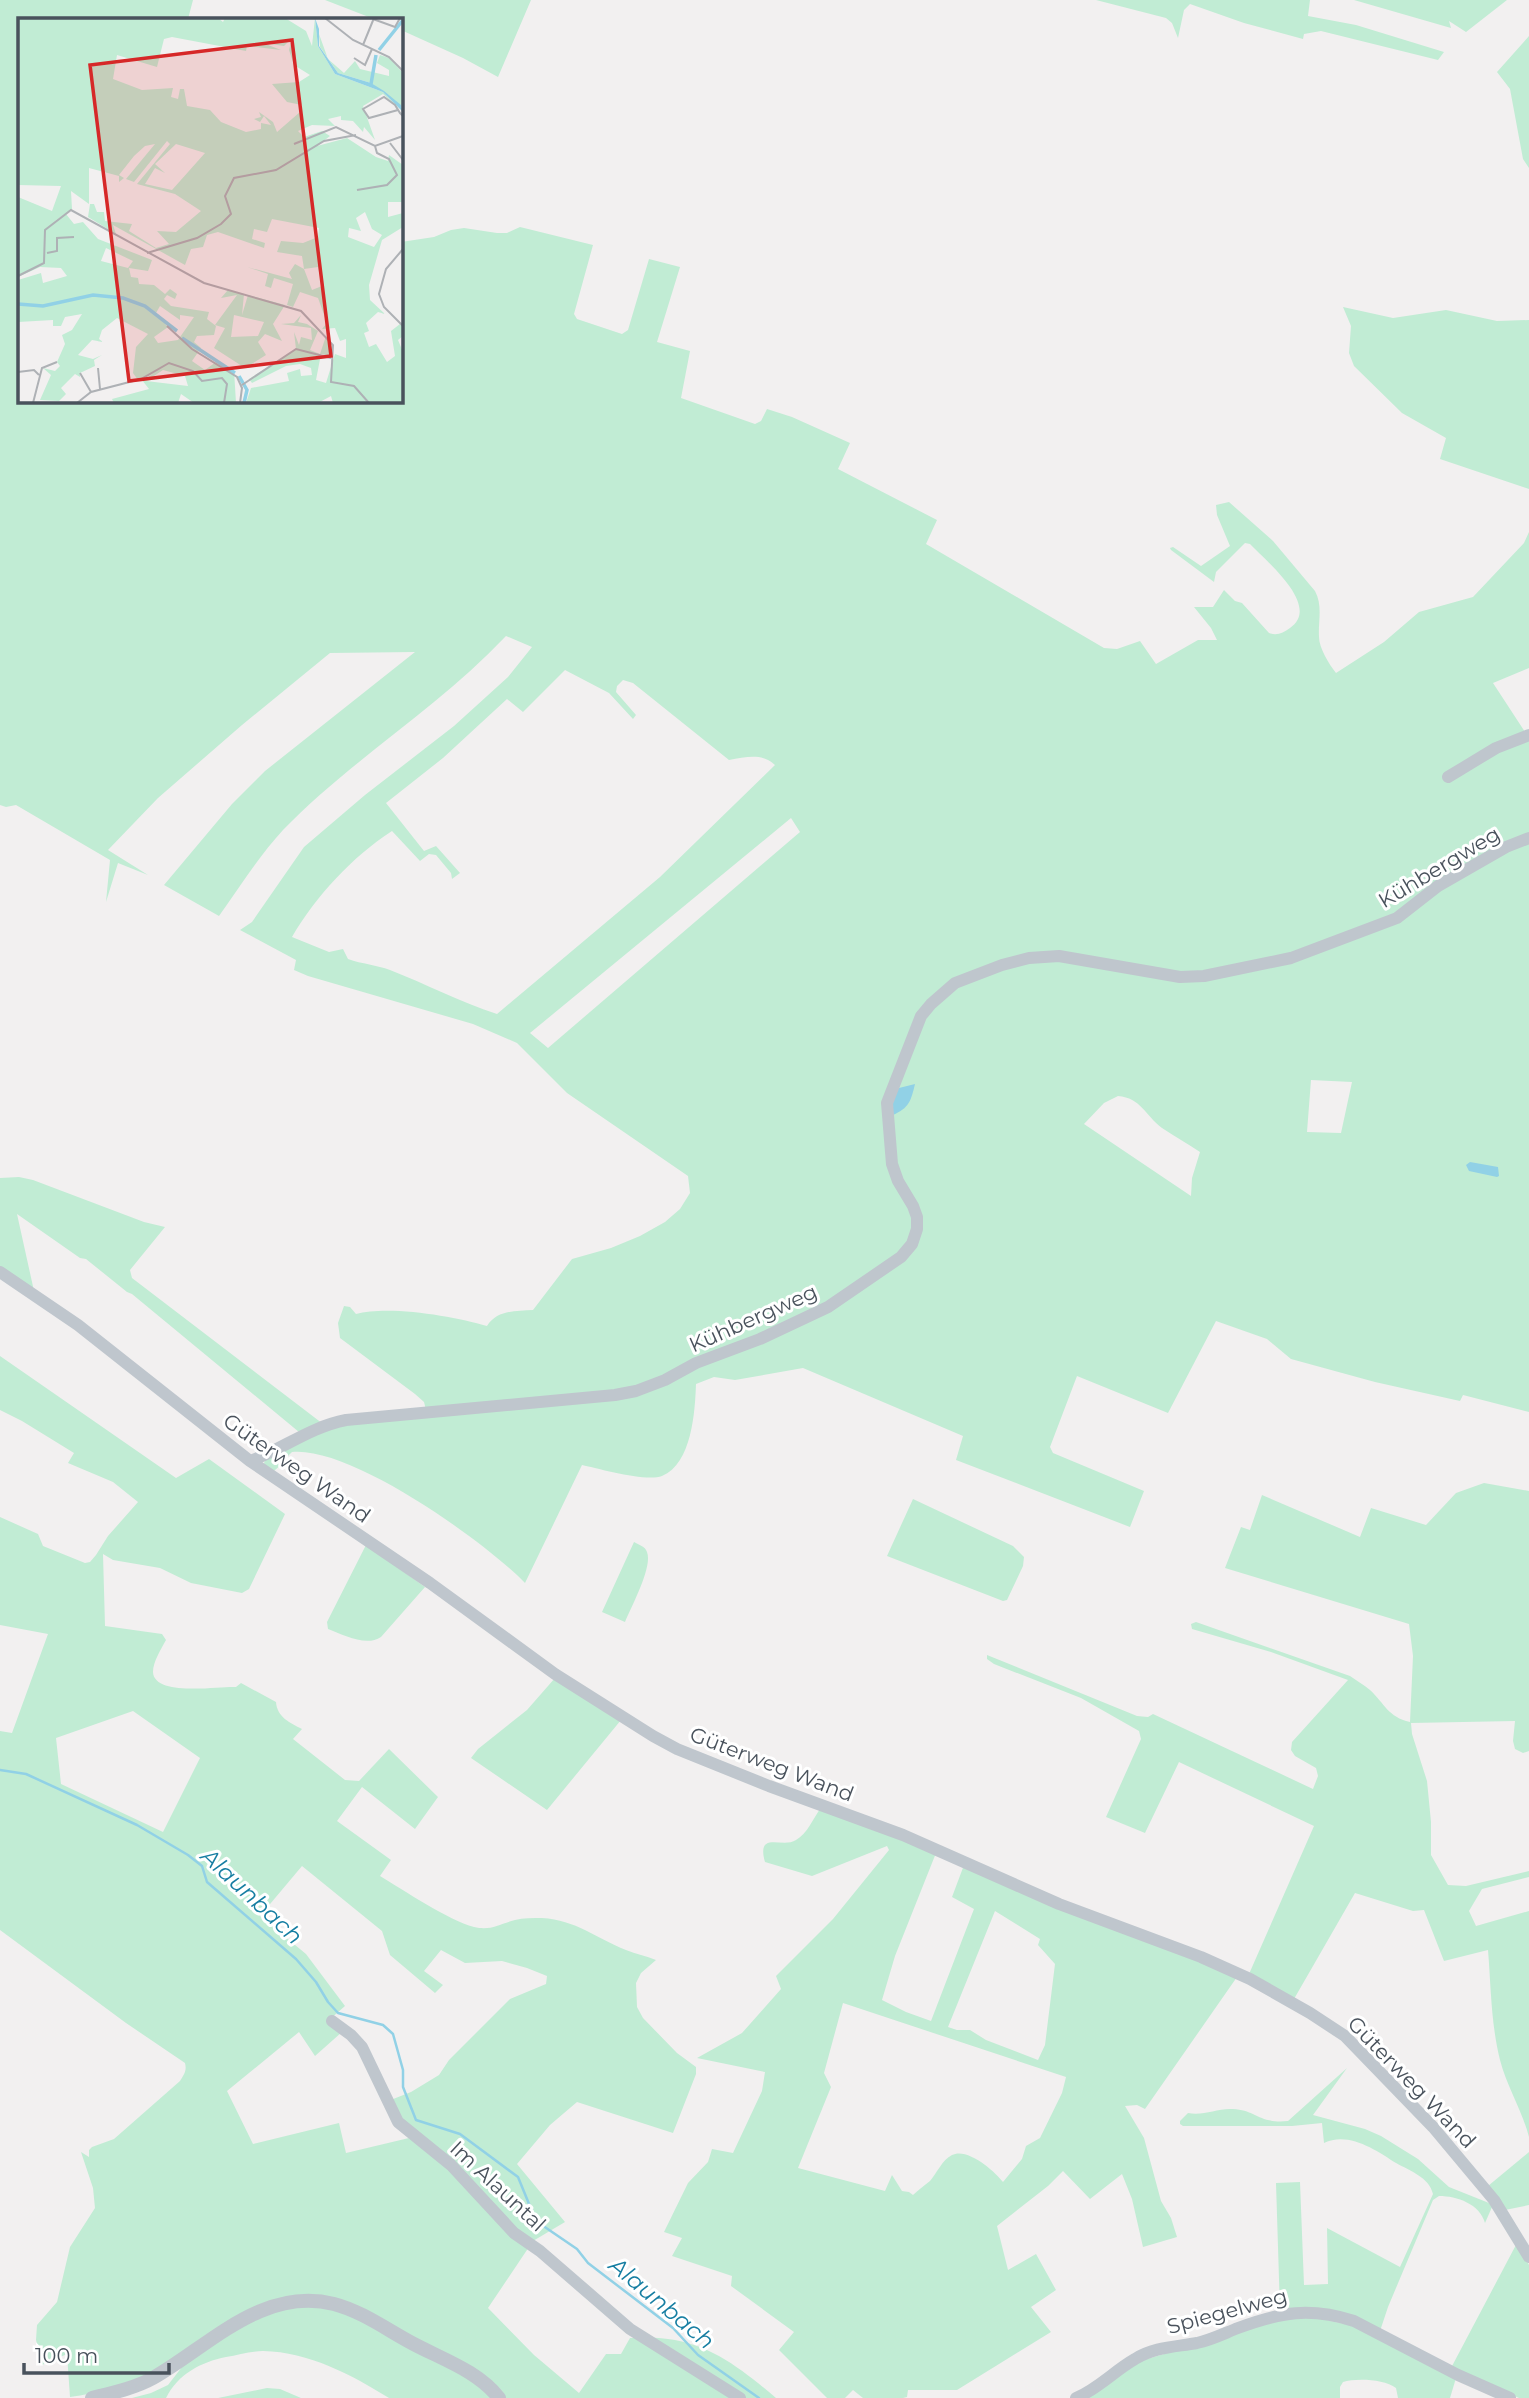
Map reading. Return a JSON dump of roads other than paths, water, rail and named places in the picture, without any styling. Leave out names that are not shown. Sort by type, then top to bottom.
[{"type":"street","points":[[1448,776],[1496,748],[1529,735]]},
{"type":"street","name":"Kühbergweg","points":[[250,1461],[318,1427],[346,1420],[588,1398],[636,1391],[665,1380],[696,1363],[760,1339],[838,1300],[901,1257],[912,1244],[917,1217],[892,1164],[887,1103],[921,1016],[955,984],[1002,965],[1029,958],[1059,956],[1180,977],[1204,976],[1291,958],[1397,918],[1438,886],[1506,847],[1529,838]]},
{"type":"street","name":"Güterweg Wand","points":[[0,1272],[78,1325],[250,1461],[430,1583],[555,1674],[653,1736],[677,1749],[769,1786],[903,1835],[1059,1904],[1201,1957],[1250,1979],[1310,2013],[1345,2036],[1433,2127],[1494,2200],[1529,2257]]},
{"type":"street","name":"Im Alauntal","points":[[332,2021],[362,2047],[398,2122],[451,2165],[514,2233],[540,2251],[630,2329],[740,2398]]},
{"type":"street","points":[[97,2397],[149,2380],[235,2323],[258,2311],[284,2304],[312,2301],[335,2304],[370,2319],[472,2373],[487,2384],[499,2398]]},
{"type":"street","name":"Spiegelweg","points":[[1076,2398],[1153,2350],[1198,2342],[1278,2314],[1297,2312],[1317,2313],[1354,2322],[1510,2398]]},
{"type":"water","points":[[915,1084],[908,1103],[903,1110],[893,1115],[895,1089]]},
{"type":"water","points":[[1470,1162],[1498,1167],[1499,1176],[1469,1171],[1466,1165]]},
{"type":"waterway","name":"Alaunbach","points":[[0,1770],[26,1774],[137,1825],[202,1866],[207,1882],[296,1959],[338,2013],[383,2025],[393,2034],[403,2070],[403,2087],[416,2120],[460,2134],[518,2177],[536,2221],[577,2249],[588,2263],[673,2328],[698,2355],[759,2398]]}]
